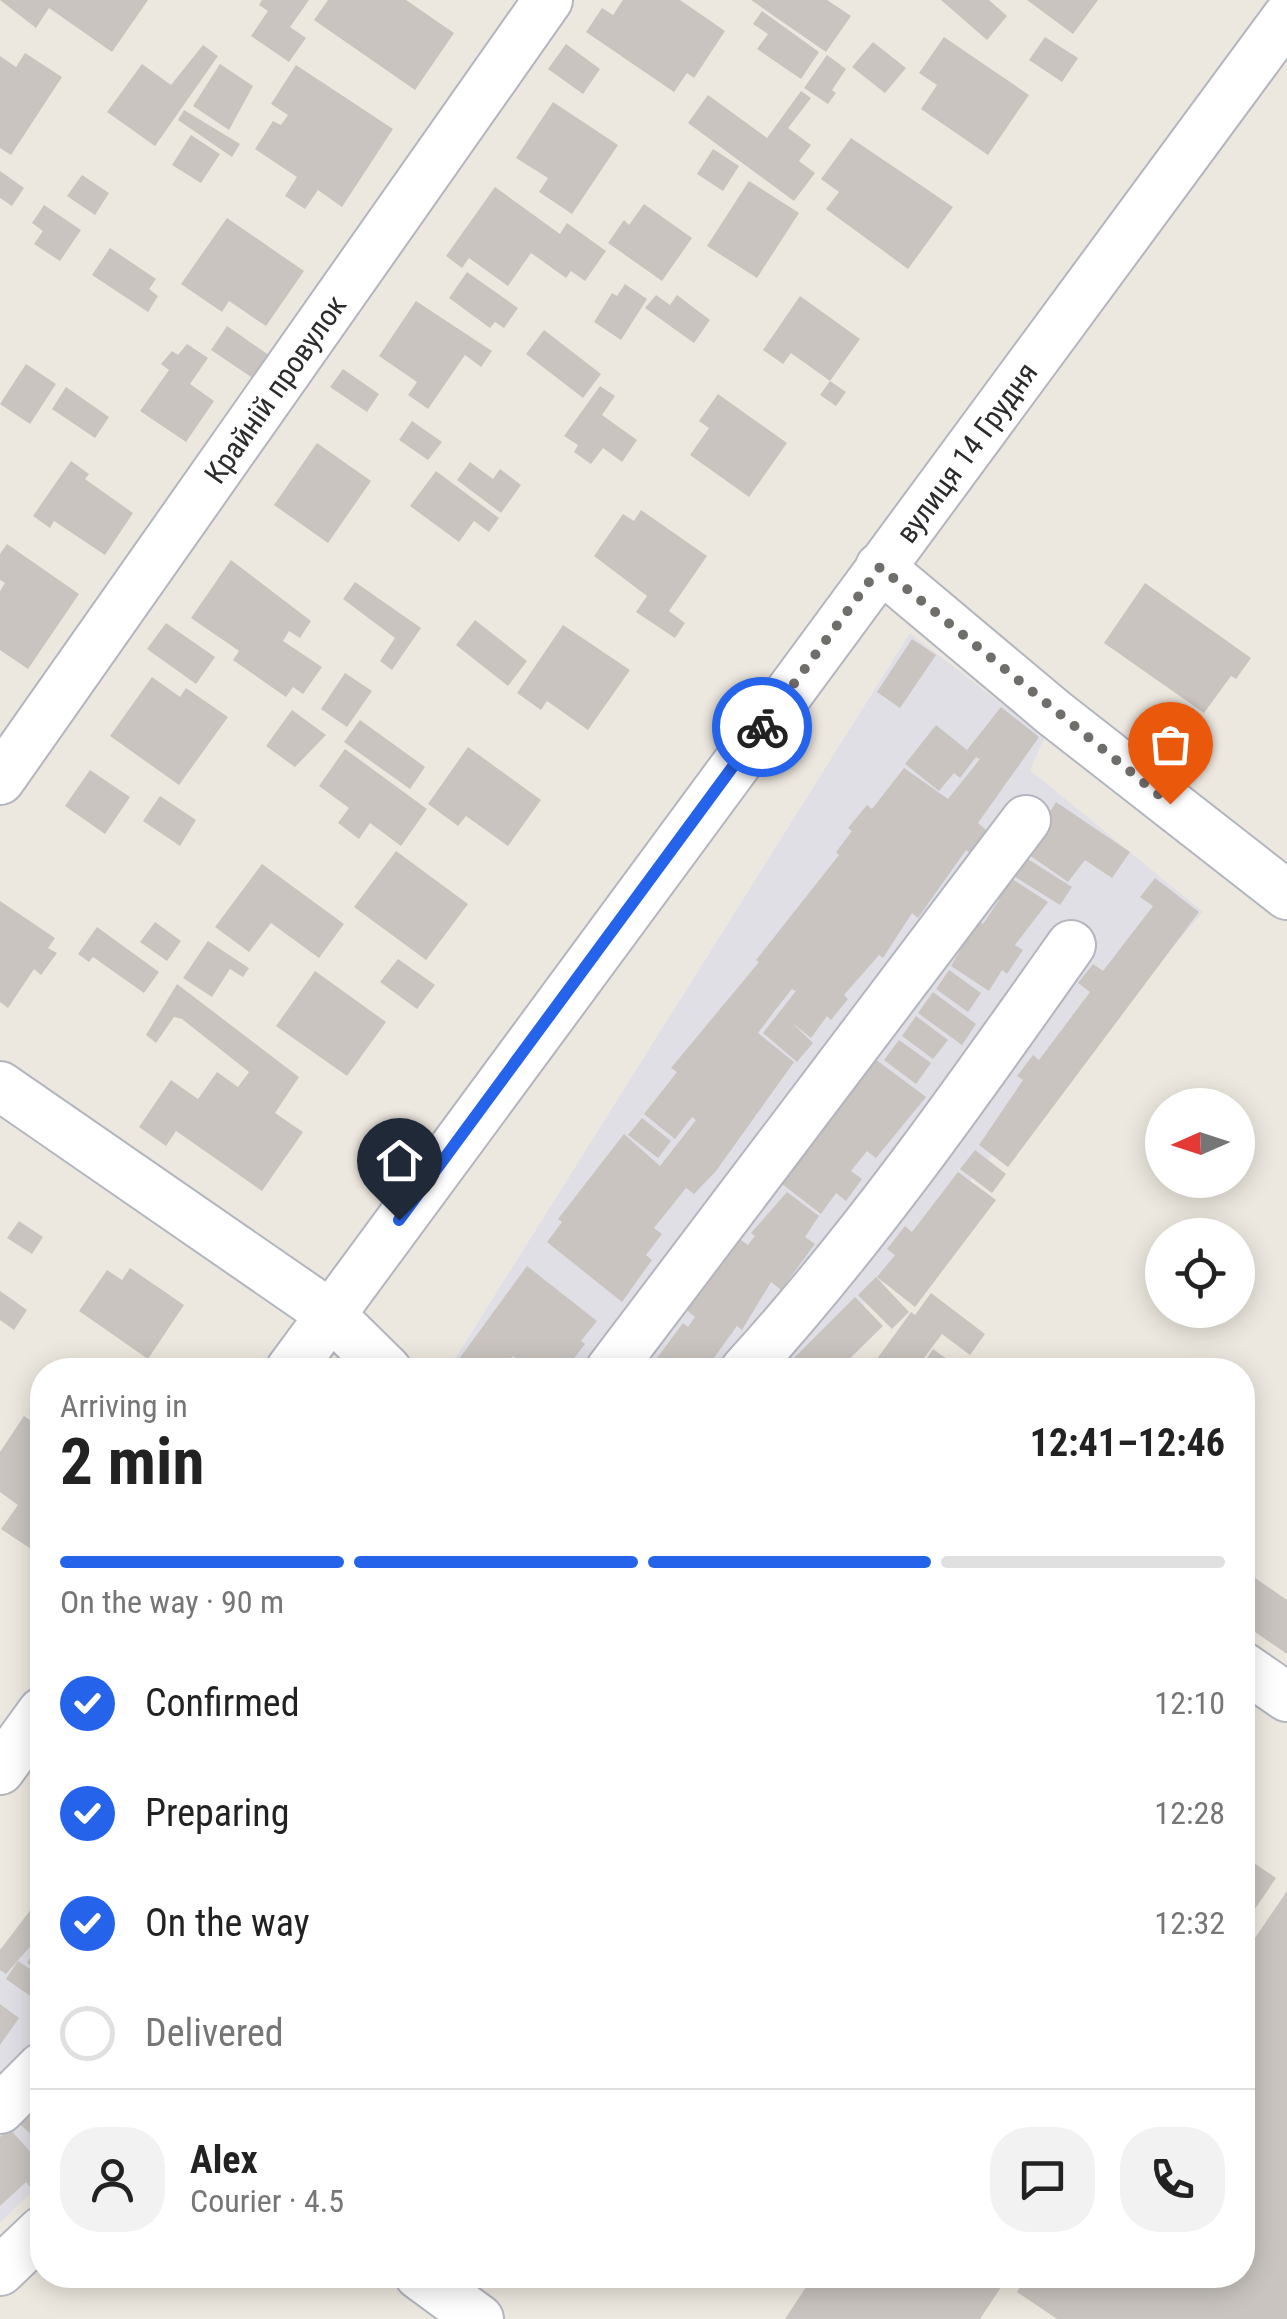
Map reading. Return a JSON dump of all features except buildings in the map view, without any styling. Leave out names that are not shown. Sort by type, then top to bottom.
[{"type":"street","name":"Крайній провулок","points":[[0,780],[548,0]]},
{"type":"street","name":"вулиця 14 Грудня","points":[[299,1358],[1287,17]]},
{"type":"street","points":[[880,567],[1054,713],[1287,895]]},
{"type":"street","points":[[619,1358],[1026,820]]},
{"type":"street","points":[[755,1358],[802,1307],[891,1193],[1071,945]]},
{"type":"street","points":[[0,1086],[330,1314],[375,1358]]},
{"type":"street","points":[[1255,1675],[1287,1697]]},
{"type":"street","points":[[0,1770],[30,1729]]},
{"type":"street","points":[[0,2110],[30,2079]]},
{"type":"street","points":[[0,2272],[30,2243]]},
{"type":"street","points":[[437,2288],[479,2319]]},
{"type":"shaded area","points":[[910,633],[1045,737],[1030,770],[1203,912],[876,1289],[825,1358],[456,1358]]},
{"type":"shaded area","points":[[30,1929],[30,2194],[0,2223],[0,1970]]},
{"type":"way so far","points":[[762,727],[880,567],[1170,804]]},
{"type":"route","points":[[399,1220],[762,727]]}]
